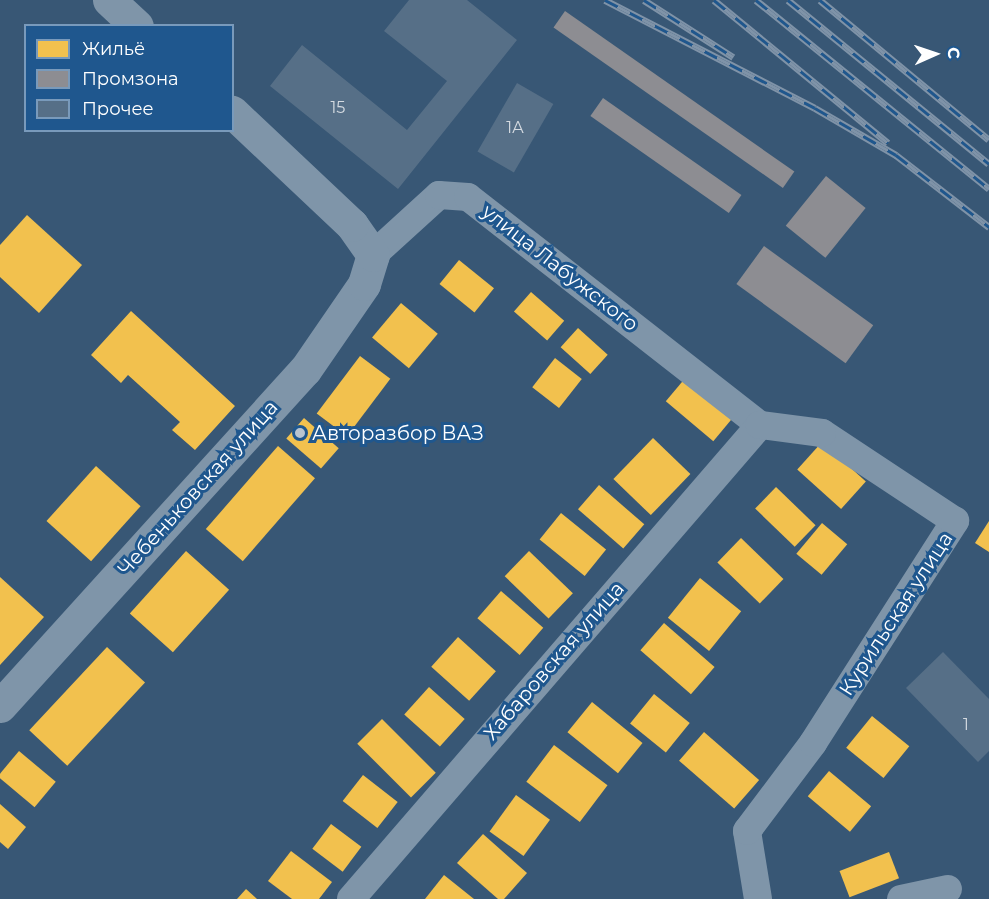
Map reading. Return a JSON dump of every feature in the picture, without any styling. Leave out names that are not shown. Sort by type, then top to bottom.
[{"type":"street","points":[[109,0],[135,24]]},
{"type":"street","points":[[234,114],[352,225],[373,255]]},
{"type":"street","name":"улица Лабужского","points":[[373,255],[439,195],[468,197],[760,425]]},
{"type":"street","name":"Чебеньковская улица","points":[[0,706],[305,370],[364,284],[373,255]]},
{"type":"street","name":"Хабаровская улица","points":[[351,899],[760,425]]},
{"type":"street","name":"Курильская улица","points":[[758,899],[747,831],[813,742],[955,521],[822,433],[760,425]]},
{"type":"street","points":[[901,899],[948,888]]},
{"type":"building: Жильё","points":[[27,215],[82,265],[39,313],[0,277],[0,245]]},
{"type":"building: Жильё","points":[[459,260],[494,288],[474,312],[439,284]]},
{"type":"building: Жильё","points":[[531,292],[564,321],[547,340],[514,312]]},
{"type":"building: Жильё","points":[[401,303],[438,334],[409,368],[372,337]]},
{"type":"building: Жильё","points":[[131,311],[235,406],[195,450],[172,430],[180,422],[128,375],[121,383],[91,355]]},
{"type":"building: Жильё","points":[[578,328],[608,355],[590,374],[561,347]]},
{"type":"building: Жильё","points":[[360,356],[390,379],[347,436],[317,414]]},
{"type":"building: Жильё","points":[[555,358],[582,379],[559,408],[532,387]]},
{"type":"building: Жильё","points":[[687,376],[734,416],[713,441],[666,401]]},
{"type":"building: Жильё","points":[[304,418],[339,448],[321,469],[286,438]]},
{"type":"building: Жильё","points":[[653,438],[690,474],[651,515],[613,479]]},
{"type":"building: Жильё","points":[[822,442],[866,481],[841,509],[797,469]]},
{"type":"building: Жильё","points":[[278,446],[315,478],[243,561],[206,529]]},
{"type":"building: Жильё","points":[[96,466],[141,506],[91,561],[46,521]]},
{"type":"building: Жильё","points":[[599,485],[644,524],[623,549],[578,509]]},
{"type":"building: Жильё","points":[[776,487],[816,525],[795,547],[755,509]]},
{"type":"building: Жильё","points":[[561,513],[606,550],[585,576],[540,539]]},
{"type":"building: Жильё","points":[[989,521],[989,552],[975,543]]},
{"type":"building: Жильё","points":[[822,523],[847,544],[822,575],[796,554]]},
{"type":"building: Жильё","points":[[741,538],[783,579],[760,603],[717,562]]},
{"type":"building: Жильё","points":[[186,551],[229,590],[173,652],[130,613]]},
{"type":"building: Жильё","points":[[529,551],[573,593],[549,619],[505,576]]},
{"type":"building: Жильё","points":[[0,577],[44,617],[0,665]]},
{"type":"building: Жильё","points":[[700,578],[741,611],[709,651],[668,618]]},
{"type":"building: Жильё","points":[[501,591],[543,628],[520,655],[477,618]]},
{"type":"building: Жильё","points":[[664,623],[715,667],[691,694],[640,650]]},
{"type":"building: Жильё","points":[[458,637],[496,671],[469,701],[431,667]]},
{"type":"building: Жильё","points":[[107,647],[145,682],[67,766],[29,730]]},
{"type":"building: Жильё","points":[[429,687],[465,719],[440,747],[404,714]]},
{"type":"building: Жильё","points":[[654,694],[690,723],[666,752],[630,724]]},
{"type":"building: Жильё","points":[[592,702],[643,743],[618,773],[567,732]]},
{"type":"building: Жильё","points":[[872,716],[909,746],[884,778],[846,748]]},
{"type":"building: Жильё","points":[[382,719],[436,773],[411,797],[357,744]]},
{"type":"building: Жильё","points":[[704,732],[759,780],[734,809],[679,761]]},
{"type":"building: Жильё","points":[[554,745],[608,785],[580,822],[526,782]]},
{"type":"building: Жильё","points":[[19,751],[56,782],[35,807],[0,778],[0,774]]},
{"type":"building: Жильё","points":[[829,771],[871,806],[850,832],[808,796]]},
{"type":"building: Жильё","points":[[363,775],[398,802],[377,828],[343,801]]},
{"type":"building: Жильё","points":[[516,795],[550,820],[524,856],[490,831]]},
{"type":"building: Жильё","points":[[0,804],[26,827],[8,849],[0,842]]},
{"type":"building: Жильё","points":[[331,824],[361,847],[343,872],[312,849]]},
{"type":"building: Жильё","points":[[483,834],[527,873],[504,899],[498,899],[457,863]]},
{"type":"building: Жильё","points":[[291,851],[332,882],[319,899],[292,899],[268,881]]},
{"type":"building: Жильё","points":[[889,852],[899,878],[850,897],[840,871]]},
{"type":"building: Жильё","points":[[444,875],[474,899],[425,899]]},
{"type":"building: Жильё","points":[[246,889],[257,899],[237,899]]},
{"type":"building: Промзона","points":[[565,11],[794,172],[783,188],[554,27]]},
{"type":"building: Промзона","points":[[603,98],[741,195],[729,213],[590,116]]},
{"type":"building: Промзона","points":[[826,176],[866,208],[825,258],[786,226]]},
{"type":"building: Промзона","points":[[764,246],[873,325],[846,363],[736,284]]},
{"type":"building: Прочее","points":[[409,0],[467,0],[517,40],[398,189],[270,86],[302,45],[407,130],[447,81],[384,31]]},
{"type":"building: Прочее","points":[[517,83],[553,104],[514,172],[478,151]]},
{"type":"building: Прочее","points":[[943,652],[989,699],[989,751],[978,762],[906,688]]},
{"type":"railway","points":[[605,0],[815,108],[896,155],[989,227]]},
{"type":"railway","points":[[644,0],[733,57]]},
{"type":"railway","points":[[714,0],[888,143]]},
{"type":"railway","points":[[756,0],[989,189]]},
{"type":"railway","points":[[788,0],[989,164]]},
{"type":"railway","points":[[820,0],[989,140]]},
{"type":"place","name":"Авторазбор ВАЗ","points":[[300,433]]}]
